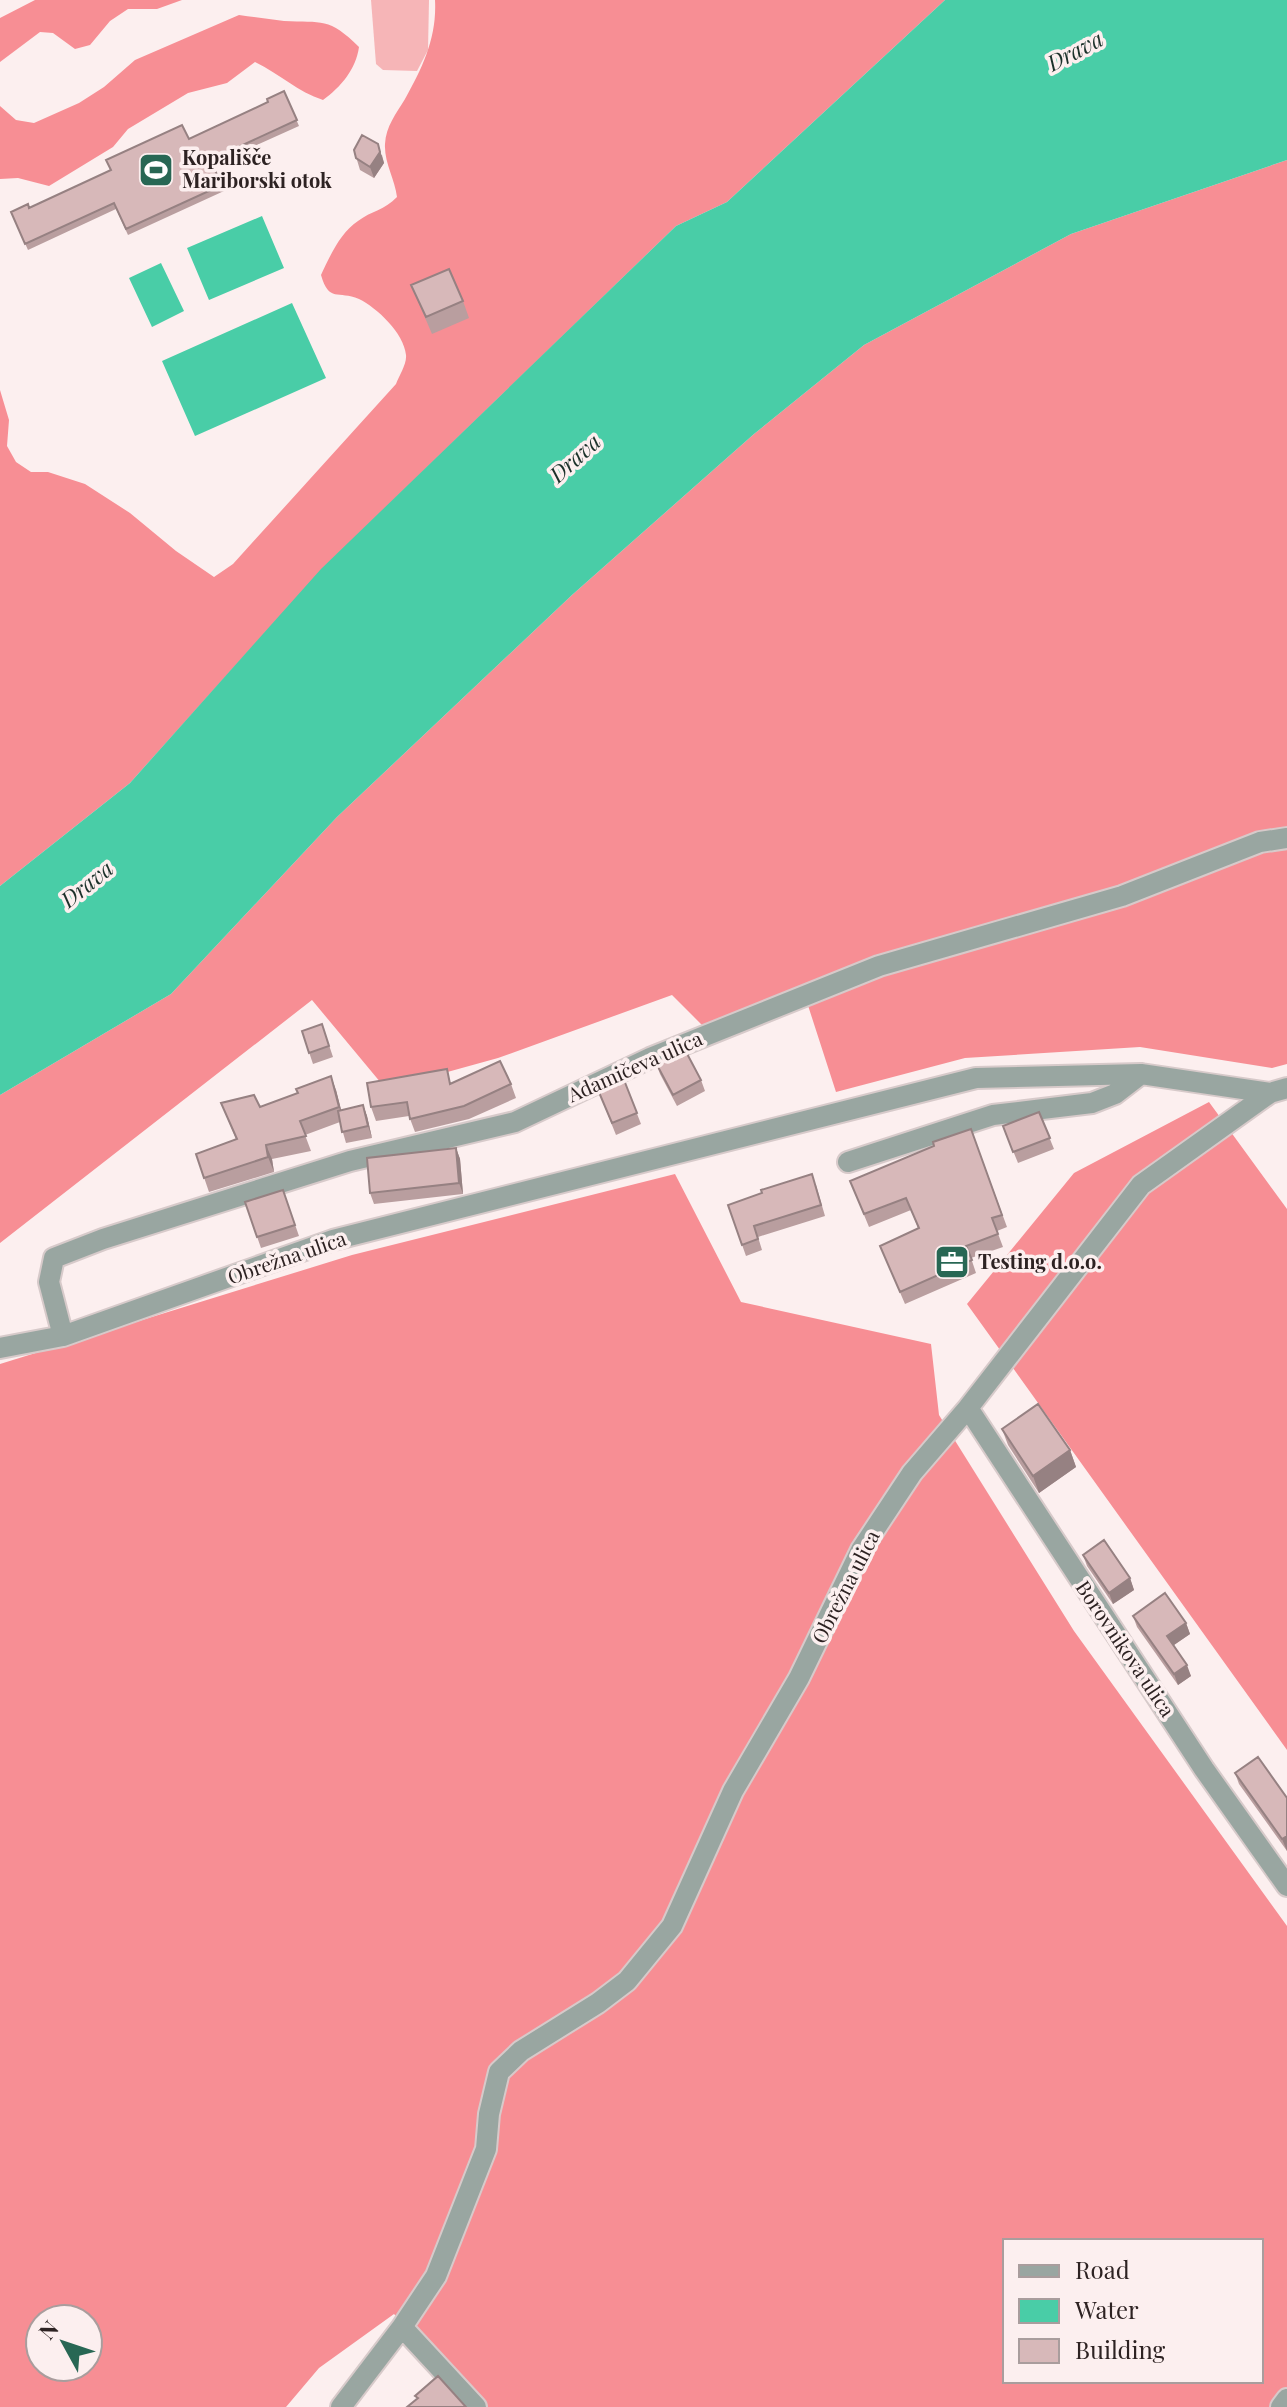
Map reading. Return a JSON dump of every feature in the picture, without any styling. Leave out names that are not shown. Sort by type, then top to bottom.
[{"type":"street","name":"Adamičeva ulica","points":[[63,1336],[49,1282],[54,1258],[103,1239],[350,1161],[515,1122],[650,1058],[879,966],[1122,896],[1260,842],[1287,838]]},
{"type":"street","name":"Obrežna ulica","points":[[0,1348],[63,1336],[333,1240],[976,1078],[1141,1074],[1279,1090]]},
{"type":"street","points":[[848,1162],[993,1115],[1092,1103],[1115,1094],[1141,1074]]},
{"type":"street","name":"Obrežna ulica","points":[[402,2327],[436,2276],[462,2216],[486,2149],[489,2114],[499,2072],[521,2051],[627,1981],[672,1926],[733,1791],[799,1678],[861,1550],[912,1473],[968,1408],[1141,1185],[1279,1090]]},
{"type":"street","name":"Borovnikova ulica","points":[[968,1408],[1204,1769],[1287,1886]]},
{"type":"street","points":[[341,2407],[402,2327],[476,2407]]},
{"type":"street","points":[[1281,2407],[1287,2399]]},
{"type":"shaded area","points":[[35,0],[182,0],[157,9],[128,9],[110,21],[90,45],[75,49],[53,33],[40,32],[0,62],[0,18]]},
{"type":"shaded area","points":[[371,0],[429,0],[428,50],[417,71],[383,70],[376,64]]},
{"type":"shaded area","points":[[435,0],[945,0],[727,202],[676,226],[322,569],[130,783],[0,886],[0,390],[9,420],[7,446],[16,462],[31,472],[48,472],[85,484],[130,513],[214,577],[233,564],[396,384],[404,366],[404,347],[388,322],[359,299],[331,293],[321,275],[346,232],[397,197],[386,158],[387,131],[428,51],[434,27]]},
{"type":"shaded area","points":[[239,15],[332,26],[359,47],[355,63],[342,83],[323,100],[255,62],[227,83],[188,93],[128,129],[113,147],[49,186],[18,178],[0,179],[0,106],[16,120],[34,123],[79,103],[104,87],[135,60]]},
{"type":"shaded area","points":[[1287,160],[1287,1064],[1272,1068],[1140,1047],[965,1058],[836,1092],[803,990],[703,1026],[672,995],[498,1058],[386,1089],[312,1000],[0,1243],[0,1095],[171,994],[337,817],[572,595],[754,434],[864,345],[1071,234]]},
{"type":"shaded area","points":[[1209,1102],[1287,1209],[1287,1750],[967,1304],[1074,1173]]},
{"type":"shaded area","points":[[675,1174],[741,1302],[931,1344],[939,1415],[1074,1631],[1287,1926],[1287,2407],[483,2407],[394,2314],[319,2368],[286,2407],[0,2407],[0,1364],[352,1255]]},
{"type":"water","name":"Drava","points":[[945,0],[1287,0],[1287,160],[1071,234],[864,345],[754,434],[572,595],[337,817],[171,994],[0,1095],[0,886],[130,783],[321,569],[676,226],[727,202]]},
{"type":"water","points":[[262,216],[284,268],[209,300],[187,248]]},
{"type":"water","points":[[161,263],[184,311],[152,327],[129,278]]},
{"type":"water","points":[[292,303],[326,378],[195,436],[162,361]]},
{"type":"building","name":"Kopališče Mariborski otok","points":[[284,91],[297,120],[210,160],[222,185],[126,229],[114,203],[25,244],[11,212],[28,204],[29,208],[111,170],[106,160],[182,125],[189,139],[268,102],[267,99]]},
{"type":"building","points":[[362,135],[378,144],[380,152],[370,167],[356,158],[354,150]]},
{"type":"building","points":[[449,269],[463,301],[426,317],[411,285]]},
{"type":"building","points":[[322,1024],[329,1046],[309,1053],[302,1031]]},
{"type":"building","points":[[684,1048],[701,1080],[673,1095],[656,1063]]},
{"type":"building","points":[[500,1061],[511,1084],[464,1106],[410,1119],[407,1102],[371,1107],[367,1083],[447,1069],[450,1084]]},
{"type":"building","points":[[331,1076],[339,1107],[300,1121],[306,1136],[266,1145],[268,1157],[204,1178],[196,1154],[237,1139],[221,1103],[254,1095],[260,1107]]},
{"type":"building","points":[[624,1080],[637,1113],[612,1123],[598,1090]]},
{"type":"building","points":[[363,1105],[368,1126],[342,1132],[338,1111]]},
{"type":"building","points":[[1039,1112],[1050,1138],[1013,1152],[1003,1126]]},
{"type":"building","points":[[971,1129],[1002,1215],[992,1218],[998,1234],[966,1246],[972,1260],[900,1292],[880,1246],[919,1228],[906,1198],[864,1214],[850,1181],[934,1146],[933,1142]]},
{"type":"building","points":[[456,1148],[459,1183],[370,1193],[367,1158]]},
{"type":"building","points":[[812,1174],[821,1205],[754,1226],[758,1239],[742,1245],[728,1205],[762,1193],[761,1190]]},
{"type":"building","points":[[283,1190],[295,1225],[257,1237],[245,1202]]},
{"type":"building","points":[[1038,1404],[1070,1450],[1033,1476],[1002,1429]]},
{"type":"building","points":[[1104,1540],[1130,1578],[1109,1593],[1083,1555]]},
{"type":"building","points":[[1165,1593],[1186,1623],[1167,1636],[1187,1665],[1174,1674],[1133,1616]]},
{"type":"building","points":[[1258,1757],[1287,1798],[1287,1836],[1282,1839],[1235,1773]]},
{"type":"building","points":[[438,2376],[466,2407],[407,2407],[418,2398],[415,2396]]},
{"type":"place","name":"Kopališče Mariborski otok","points":[[156,170]]},
{"type":"place","name":"Testing d.o.o.","points":[[952,1262]]}]
